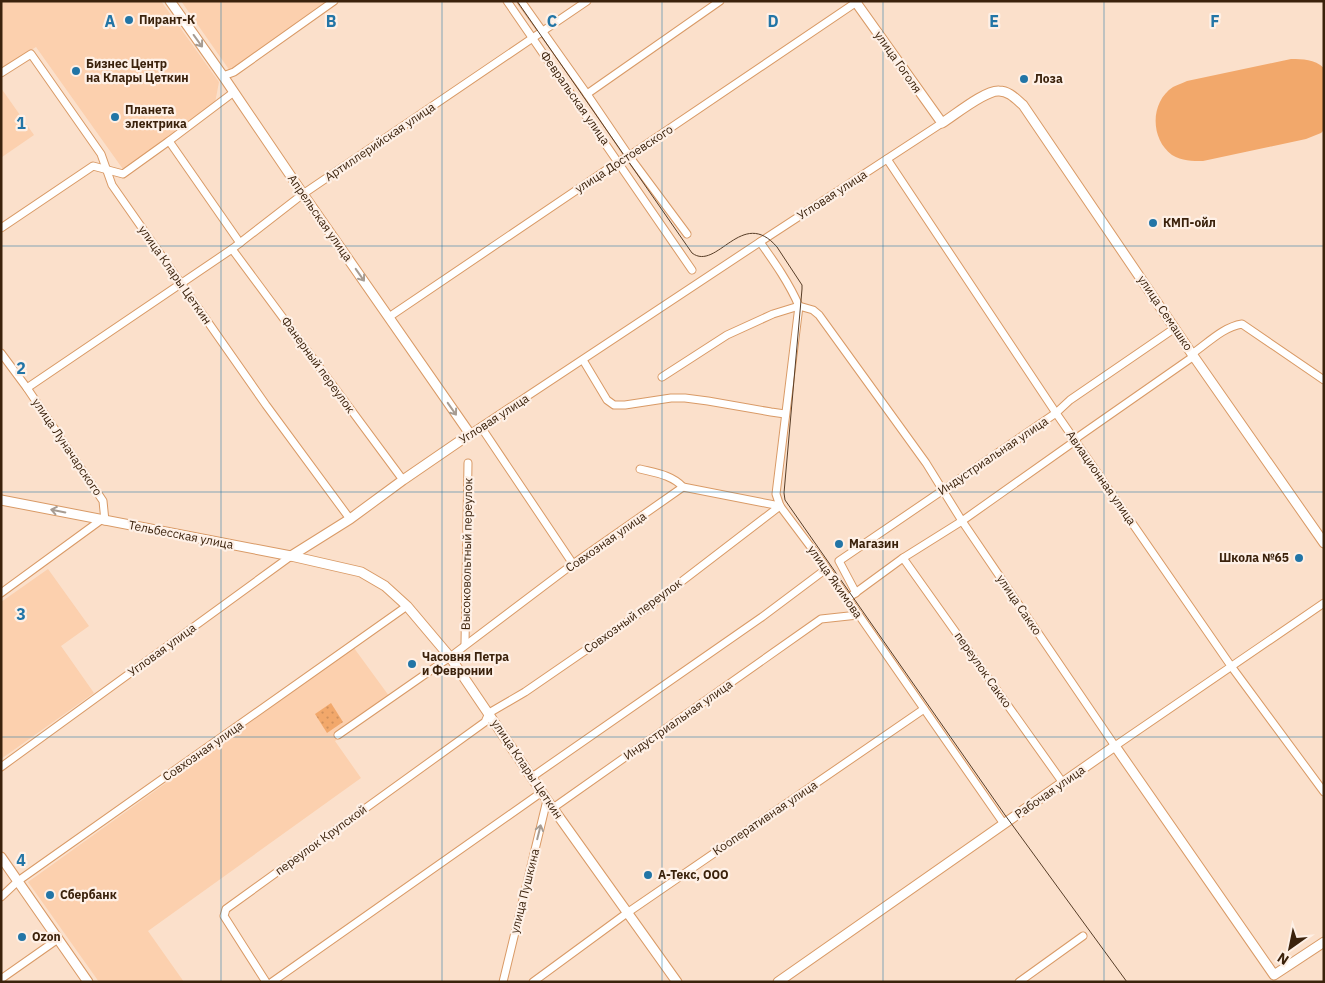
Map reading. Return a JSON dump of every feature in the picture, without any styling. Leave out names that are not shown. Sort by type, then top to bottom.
[{"type":"street","name":"Апрельская улица","points":[[170,1],[224,76],[303,194],[470,434]]},
{"type":"street","points":[[224,76],[234,72],[334,1]]},
{"type":"street","name":"Февральская улица","points":[[507,1],[692,270]]},
{"type":"street","points":[[521,1],[686,234]]},
{"type":"street","name":"Артиллерийская улица","points":[[27,388],[232,249],[303,194],[534,39],[587,1]]},
{"type":"street","points":[[587,94],[720,1]]},
{"type":"street","name":"улица Гоголя","points":[[856,2],[942,123]]},
{"type":"street","name":"улица Достоевского","points":[[389,317],[856,2]]},
{"type":"street","name":"улица Клары Цеткин","points":[[1,73],[31,54],[101,154],[112,185],[261,397],[350,519]]},
{"type":"street","name":"Угловая улица","points":[[1,767],[291,556],[350,519],[470,434],[987,93],[1000,91]]},
{"type":"street","name":"улица Семашко","points":[[1000,91],[1011,94],[1022,105],[1174,328],[1324,542]]},
{"type":"street","points":[[1,228],[93,166],[123,174],[234,92]]},
{"type":"street","points":[[169,141],[240,243]]},
{"type":"street","name":"Авиационная улица","points":[[887,159],[1056,413],[1231,666],[1324,792]]},
{"type":"street","points":[[640,469],[671,478],[678,481],[683,487],[780,506],[776,494],[799,306],[792,290],[760,242]]},
{"type":"street","name":"Фанерный переулок","points":[[232,249],[403,480]]},
{"type":"street","points":[[662,377],[727,335],[773,314],[799,306]]},
{"type":"street","name":"улица Сакко","points":[[799,306],[813,310],[819,315],[916,449],[1115,746],[1274,975],[1324,942]]},
{"type":"street","points":[[847,599],[903,558],[962,520],[1076,441],[1078,437],[1234,326],[1242,324],[1324,380]]},
{"type":"street","name":"Индустриальная улица","points":[[856,592],[839,561],[1056,413],[1070,400],[1174,328]]},
{"type":"street","name":"улица Луначарского","points":[[1,353],[27,388],[102,501],[103,520]]},
{"type":"street","points":[[583,360],[607,400],[614,405],[686,398],[786,414]]},
{"type":"street","points":[[481,427],[573,564]]},
{"type":"street","name":"Высоковольтный переулок","points":[[465,644],[468,463]]},
{"type":"street","name":"Совхозная улица","points":[[338,735],[450,657],[573,564],[683,487]]},
{"type":"street","name":"Тельбесская улица","points":[[1,500],[291,556],[361,572]]},
{"type":"street","name":"улица Якимова","points":[[780,506],[1004,824]]},
{"type":"street","name":"Совхозный переулок","points":[[487,717],[648,608],[780,506]]},
{"type":"street","points":[[1,592],[103,520]]},
{"type":"street","name":"переулок Сакко","points":[[903,558],[1063,783]]},
{"type":"street","points":[[532,777],[762,617],[826,569]]},
{"type":"street","name":"улица Клары Цеткин","points":[[361,572],[385,586],[407,606],[450,657],[487,717],[532,777],[677,982]]},
{"type":"street","name":"Рабочая улица","points":[[778,982],[1115,746],[1324,603]]},
{"type":"street","name":"Совхозная улица","points":[[1,897],[18,881],[407,606]]},
{"type":"street","name":"Индустриальная улица","points":[[550,804],[821,619],[858,615]]},
{"type":"street","name":"Кооперативная улица","points":[[533,982],[627,913],[924,709]]},
{"type":"street","name":"переулок Крупской","points":[[266,982],[224,916],[226,909],[487,717]]},
{"type":"street","points":[[272,982],[542,792]]},
{"type":"street","name":"улица Пушкина","points":[[503,982],[550,804]]},
{"type":"street","points":[[1,857],[88,982]]},
{"type":"street","points":[[1019,982],[1083,936]]},
{"type":"street","points":[[1,979],[58,938]]},
{"type":"shaded area","points":[[1,1],[161,1],[219,82],[215,103],[125,172],[36,47],[1,69]]},
{"type":"shaded area","points":[[181,1],[326,1],[230,71]]},
{"type":"shaded area","points":[[1291,59],[1312,61],[1324,68],[1324,130],[1321,133],[1306,139],[1203,161],[1191,161],[1180,158],[1172,155],[1165,148],[1157,130],[1157,111],[1165,94],[1173,87],[1187,81]]},
{"type":"shaded area","points":[[1,88],[34,135],[2,157],[1,156]]},
{"type":"shaded area","points":[[48,569],[89,626],[61,646],[94,693],[1,759],[1,602]]},
{"type":"shaded area","points":[[354,648],[392,700],[335,741],[361,778],[148,931],[184,982],[99,982],[28,882]]},
{"type":"shaded area","points":[[331,703],[343,722],[327,733],[315,714]]},
{"type":"tram line","points":[[517,1],[692,253],[701,257],[721,249],[741,236],[752,233],[764,236],[777,247],[802,285],[784,493],[785,500],[1005,815],[1127,982]]},
{"type":"place","name":"Пирант-К","points":[[129,20]]},
{"type":"place","name":"Бизнес Центр на Клары Цеткин","points":[[76,71]]},
{"type":"place","name":"Лоза","points":[[1024,79]]},
{"type":"place","name":"Планета электрика","points":[[115,117]]},
{"type":"place","name":"КМП-ойл","points":[[1153,223]]},
{"type":"place","name":"Магазин","points":[[839,544]]},
{"type":"place","name":"Школа №65","points":[[1299,558]]},
{"type":"place","name":"Часовня Петра и Февронии","points":[[412,664]]},
{"type":"place","name":"А-Текс, ООО","points":[[648,875]]},
{"type":"place","name":"Сбербанк","points":[[50,895]]},
{"type":"place","name":"Ozon","points":[[22,937]]}]
